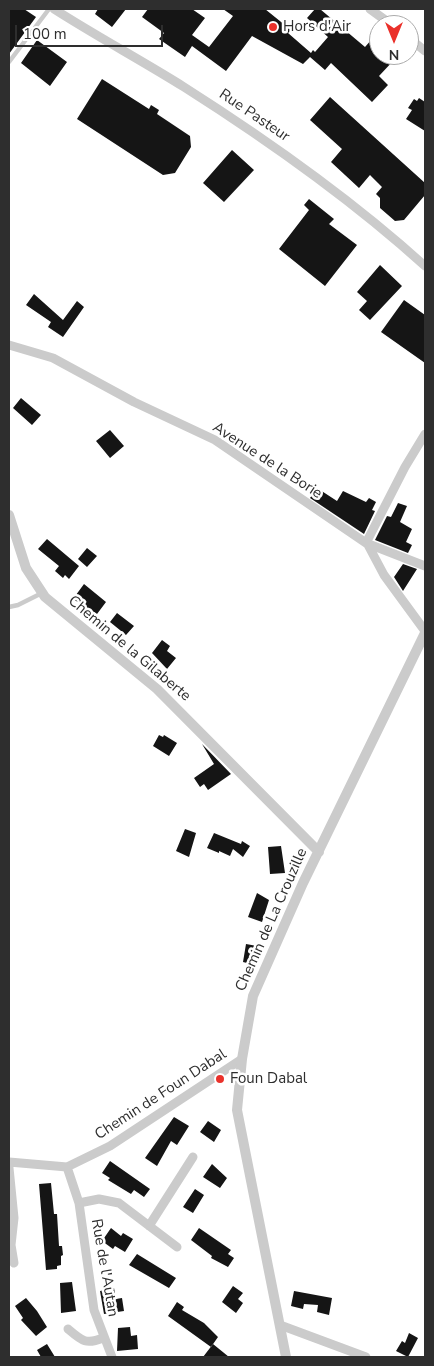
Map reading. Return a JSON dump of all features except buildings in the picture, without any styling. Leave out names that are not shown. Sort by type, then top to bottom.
[{"type":"street","name":"Rue Pasteur","points":[[54,9],[100,39],[182,86],[280,150],[387,233],[425,266]]},
{"type":"street","name":"Avenue de la Borie","points":[[9,345],[52,358],[134,402],[215,440],[366,543],[425,566]]},
{"type":"street","points":[[425,434],[405,467],[366,543],[384,575],[425,632]]},
{"type":"street","name":"Chemin de la Gilaberte","points":[[9,515],[26,568],[42,593],[157,689],[319,852]]},
{"type":"street","name":"Chemin de La Crouzille","points":[[286,1357],[237,1110],[242,1059],[253,996],[302,883],[319,852],[425,632]]},
{"type":"street","name":"Chemin de Foun Dabal","points":[[67,1167],[110,1146],[242,1059]]},
{"type":"street","points":[[149,1226],[193,1157]]},
{"type":"street","points":[[9,1162],[67,1167]]},
{"type":"street","name":"Rue de l'Autan","points":[[67,1167],[79,1203],[94,1310],[103,1338],[112,1357]]},
{"type":"street","points":[[9,1168],[14,1218],[11,1245],[14,1263]]},
{"type":"street","name":"Rue de l'Autan","points":[[79,1203],[99,1200],[119,1203],[177,1247]]},
{"type":"street","points":[[280,1325],[366,1357]]},
{"type":"street","name":"Rue de l'Autan","points":[[68,1329],[81,1340],[91,1343],[103,1338]]},
{"type":"lane","points":[[9,62],[48,9]]},
{"type":"lane","points":[[9,607],[18,605],[42,593]]},
{"type":"place","name":"Hors d'Air","points":[[273,27]]},
{"type":"place","name":"Foun Dabal","points":[[220,1079]]}]
